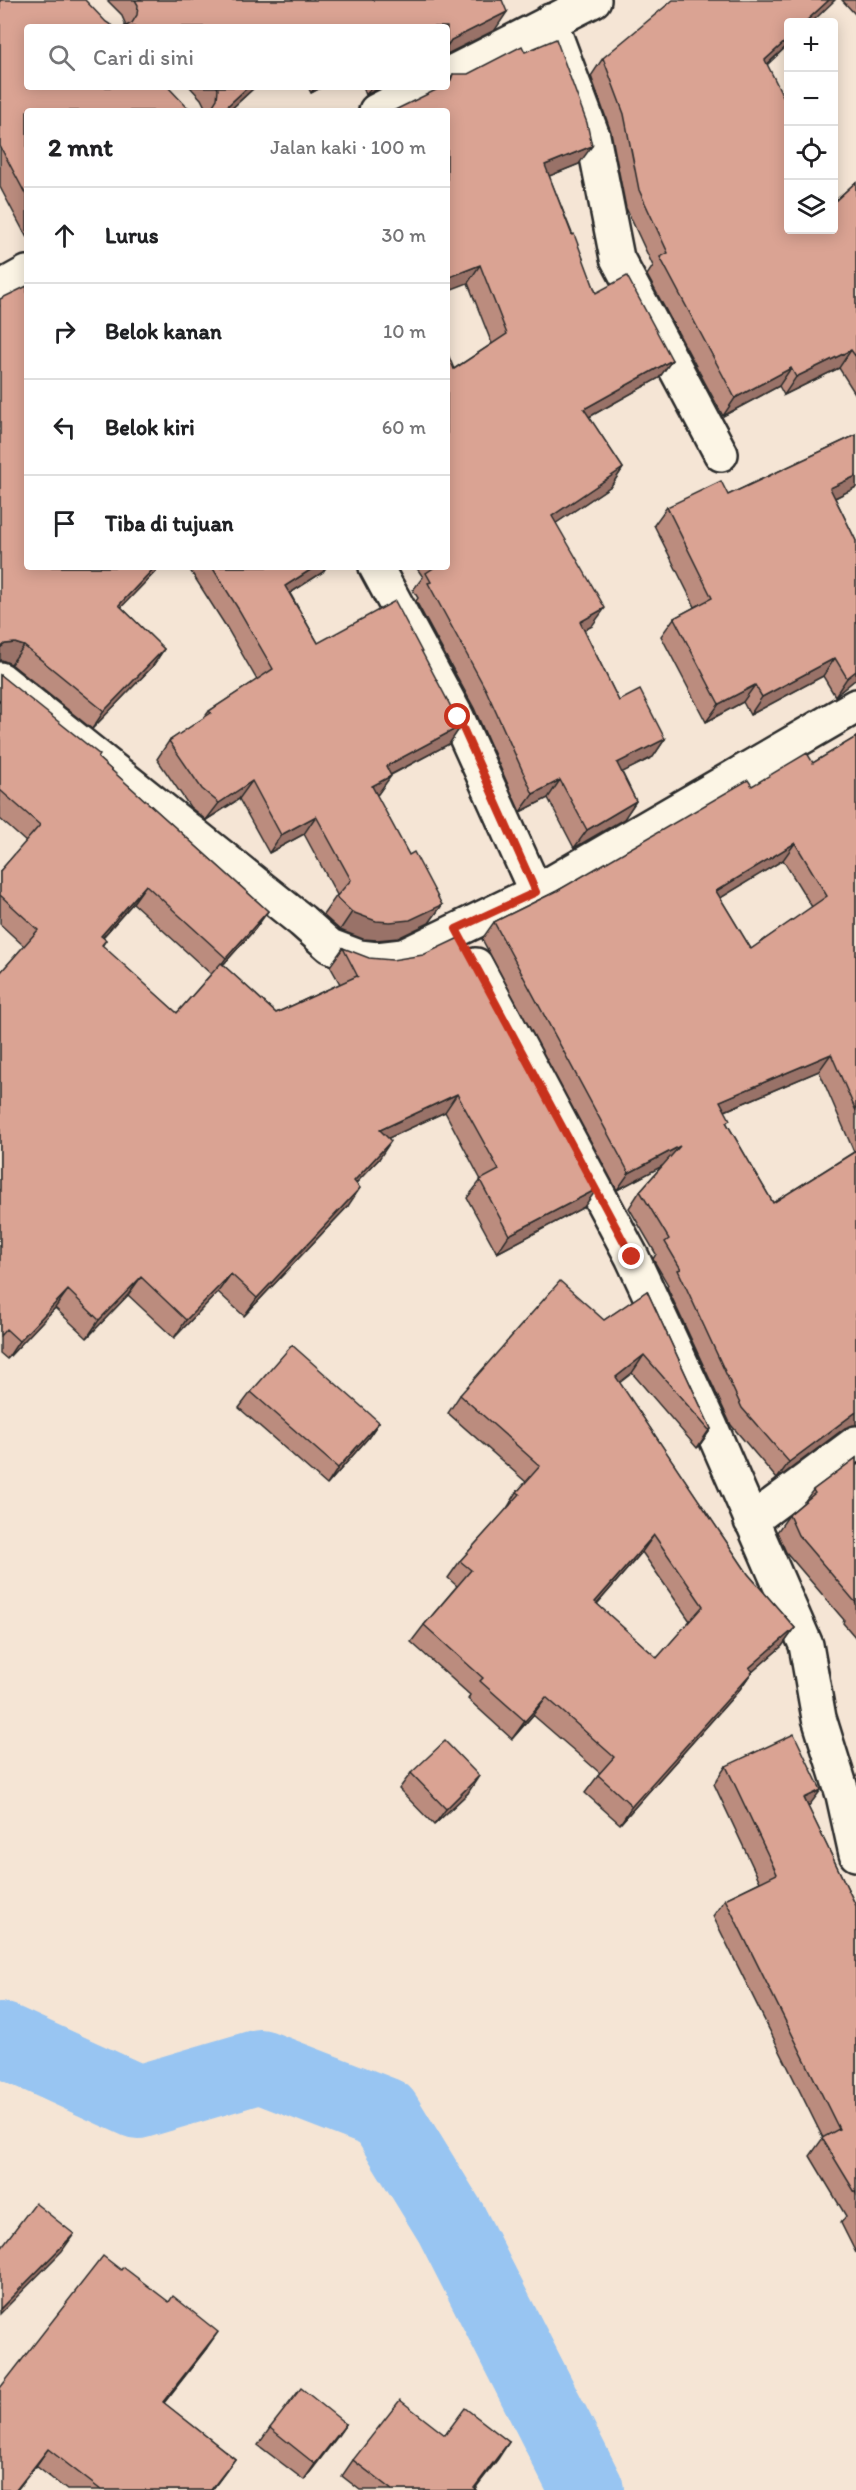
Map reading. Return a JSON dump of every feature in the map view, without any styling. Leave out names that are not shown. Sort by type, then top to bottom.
[{"type":"street","points":[[450,73],[594,0]]},
{"type":"street","points":[[550,21],[593,136],[617,258],[721,454]]},
{"type":"street","points":[[382,108],[417,90]]},
{"type":"street","points":[[0,288],[24,275]]},
{"type":"street","points":[[378,570],[458,717],[536,892]]},
{"type":"street","points":[[0,678],[330,946],[359,957],[377,959],[403,956],[536,892],[856,706]]},
{"type":"street","points":[[456,929],[632,1257],[711,1427],[806,1645],[819,1718],[843,1795],[856,1854]]},
{"type":"street","points":[[751,1521],[856,1443]]},
{"type":"building","points":[[0,0],[85,0],[109,24],[24,24],[24,90],[171,90],[189,108],[24,108],[24,191],[0,146]]},
{"type":"building","points":[[135,0],[502,0],[507,12],[450,42],[450,24],[130,24],[137,15],[138,5]]},
{"type":"building","points":[[673,0],[829,0],[809,18],[784,18],[784,43],[765,60],[784,98],[784,234],[838,234],[838,198],[856,182],[856,357],[851,350],[796,377],[791,368],[735,398],[660,257],[668,253],[639,190],[624,114],[603,58]]},
{"type":"building","points":[[556,39],[587,123],[592,146],[545,165],[596,293],[627,276],[672,360],[584,409],[623,468],[552,516],[605,608],[580,622],[619,701],[640,690],[665,739],[617,763],[636,801],[587,830],[560,780],[533,794],[486,690],[428,583],[431,582],[426,573],[430,570],[450,570],[450,359],[454,369],[507,334],[480,265],[450,277],[450,108],[399,108],[436,90],[450,90],[453,74],[468,74],[522,46],[525,52]]},
{"type":"building","points":[[218,90],[245,90],[225,108],[210,108],[217,99]]},
{"type":"building","points":[[24,287],[24,570],[152,570],[119,605],[164,649],[104,711],[24,646],[15,643],[5,644],[0,648],[0,299]]},
{"type":"building","points":[[856,435],[856,476],[830,488],[856,541],[856,671],[847,678],[835,658],[762,697],[755,685],[719,704],[674,618],[712,598],[667,507],[721,481],[728,495]]},
{"type":"building","points":[[214,570],[310,570],[285,586],[318,643],[395,601],[461,726],[386,766],[391,776],[372,786],[409,855],[414,852],[442,905],[410,920],[390,922],[376,921],[352,912],[336,897],[351,880],[316,816],[281,835],[252,781],[219,803],[202,789],[169,741],[211,713],[209,711],[273,669]]},
{"type":"building","points":[[0,675],[100,755],[98,758],[268,911],[226,958],[146,885],[101,936],[106,940],[102,945],[177,1013],[221,963],[276,1013],[358,977],[343,948],[369,958],[392,960],[423,955],[461,937],[597,1189],[509,1235],[480,1180],[499,1170],[457,1094],[380,1130],[391,1141],[354,1181],[360,1188],[257,1298],[231,1274],[186,1320],[141,1277],[99,1320],[68,1290],[19,1341],[6,1329],[0,1336],[0,973],[38,930],[0,895],[0,871],[40,825],[0,790]]},
{"type":"building","points":[[856,737],[856,1111],[831,1054],[720,1101],[730,1120],[726,1122],[773,1203],[856,1151],[856,1412],[789,1462],[742,1408],[678,1270],[681,1269],[665,1242],[669,1239],[640,1191],[680,1146],[629,1173],[494,922],[557,891],[748,780],[752,786],[807,753],[813,763]],"holes":[[[795,843],[827,896],[751,949],[716,891]]]},
{"type":"building","points":[[560,1281],[604,1320],[647,1291],[711,1429],[709,1430],[644,1355],[616,1377],[748,1574],[795,1628],[749,1668],[753,1671],[632,1806],[598,1775],[614,1757],[546,1697],[525,1721],[480,1681],[483,1678],[424,1625],[471,1570],[460,1561],[520,1494],[517,1492],[540,1466],[460,1395]],"holes":[[[654,1535],[703,1606],[657,1658],[595,1602]]]},
{"type":"building","points":[[292,1345],[379,1422],[338,1468],[251,1392]]},
{"type":"building","points":[[856,1458],[856,1603],[798,1535],[789,1515],[815,1493],[813,1490]]},
{"type":"building","points":[[794,1734],[821,1790],[804,1798],[856,1906],[856,2194],[822,2138],[839,2129],[725,1899],[777,1874],[726,1766]]},
{"type":"building","points":[[445,1741],[479,1776],[446,1809],[411,1773]]},
{"type":"building","points":[[35,2203],[74,2234],[0,2309],[0,2249]]},
{"type":"building","points":[[103,2256],[121,2270],[123,2267],[169,2302],[173,2296],[218,2332],[163,2402],[235,2459],[211,2490],[101,2490],[48,2449],[16,2490],[0,2490],[0,2388]]},
{"type":"building","points":[[301,2388],[346,2424],[315,2464],[270,2428]]},
{"type":"building","points":[[400,2400],[445,2435],[465,2408],[509,2442],[474,2488],[476,2490],[392,2490],[353,2460]]},
{"type":"waterway","points":[[0,2039],[138,2102],[260,2066],[384,2114],[451,2223],[587,2490]]},
{"type":"route","points":[[458,717],[536,892],[456,929],[632,1257]]}]
